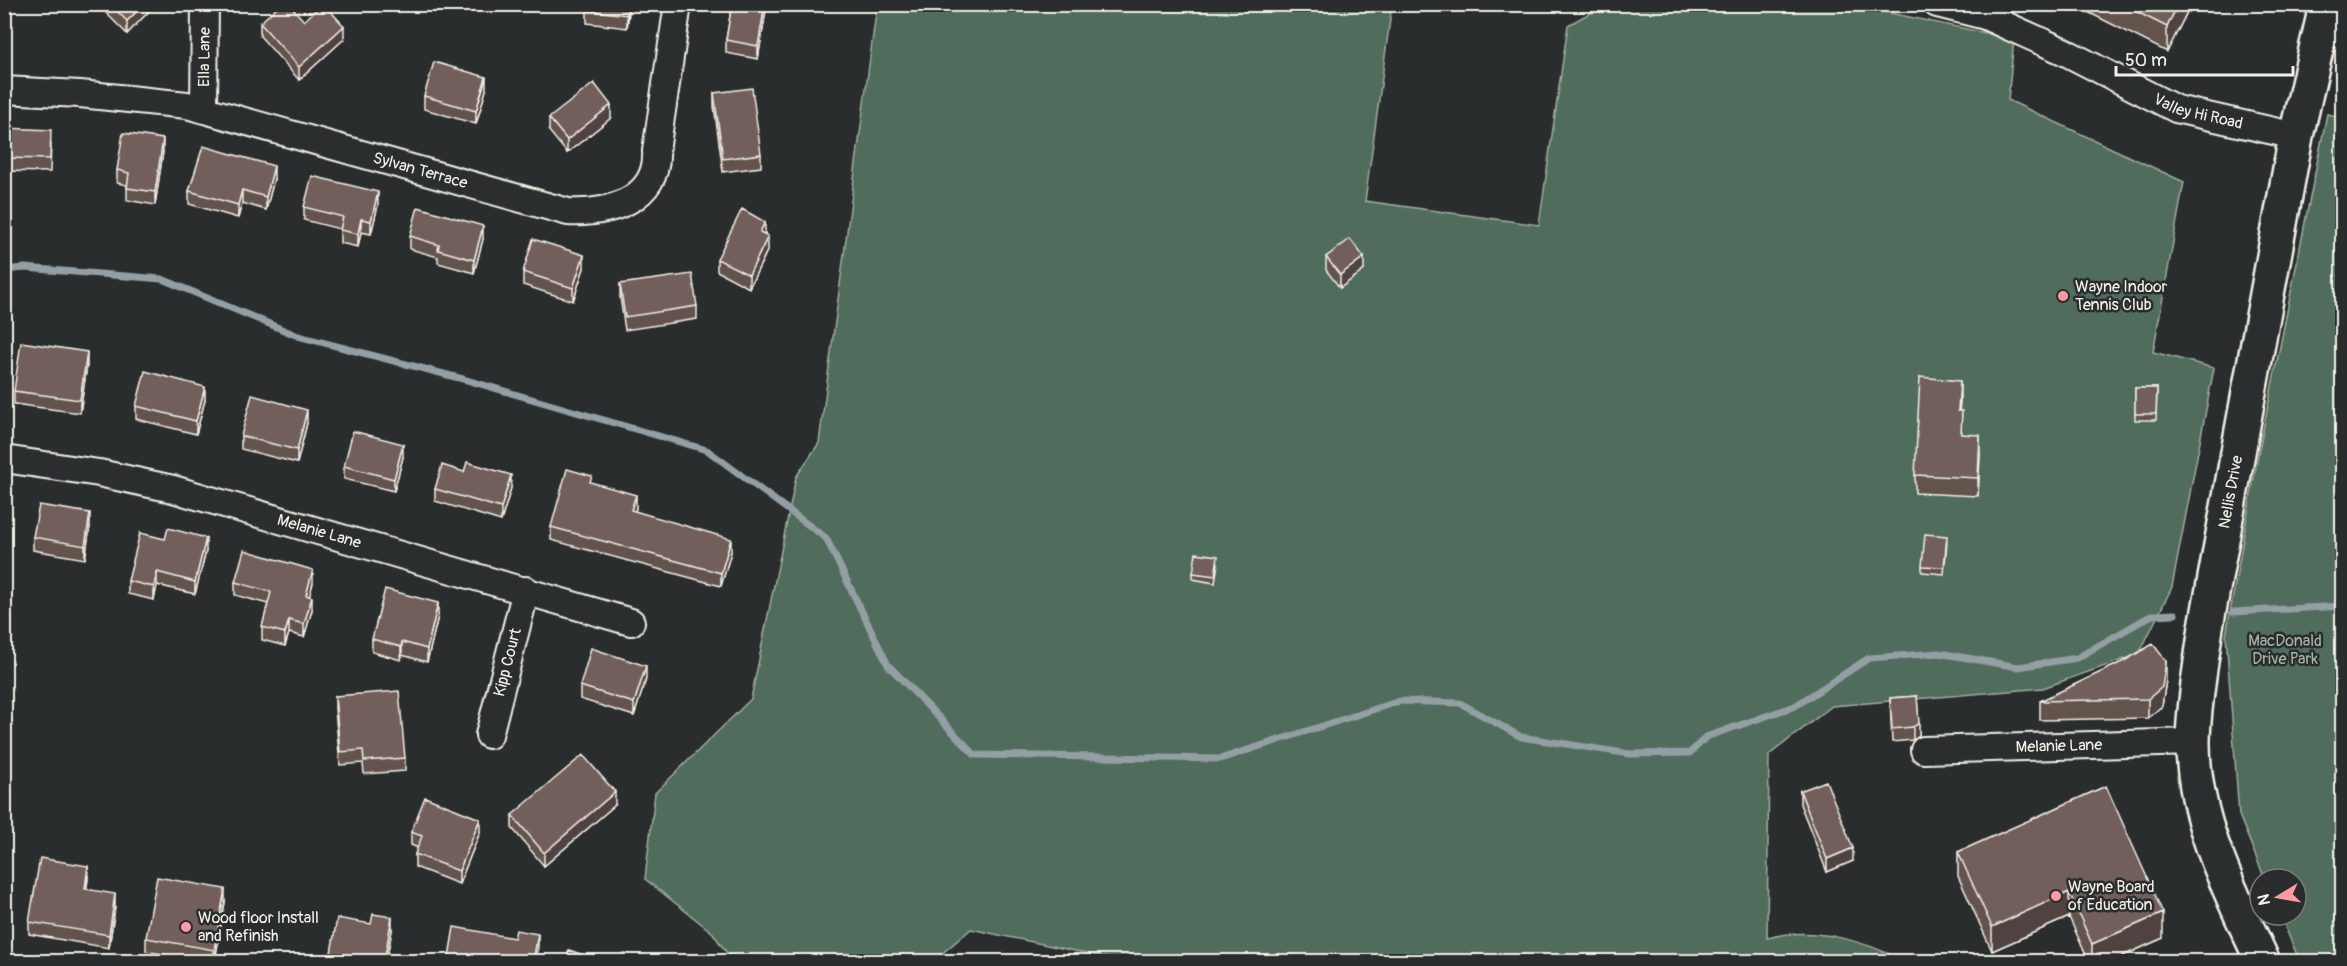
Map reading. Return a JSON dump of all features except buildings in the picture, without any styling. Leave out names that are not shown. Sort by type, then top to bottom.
[{"type":"street","name":"Ella Lane","points":[[204,110],[205,4]]},
{"type":"street","name":"Sylvan Terrace","points":[[4,90],[91,95],[180,104],[568,212],[589,213],[610,209],[629,200],[644,188],[651,178],[657,162],[656,151],[678,4]]},
{"type":"street","name":"Valley Hi Road","points":[[1937,4],[1985,16],[2063,51],[2176,109],[2296,136]]},
{"type":"street","name":"Nellis Drive","points":[[2263,962],[2222,869],[2206,824],[2196,783],[2193,742],[2196,697],[2206,627],[2296,136],[2328,18]]},
{"type":"street","name":"Melanie Lane","points":[[4,459],[99,473],[173,489],[631,622]]},
{"type":"street","name":"Kipp Court","points":[[489,735],[526,590]]},
{"type":"street","name":"Melanie Lane","points":[[1924,750],[2193,742]]},
{"type":"green space","points":[[877,5],[1392,5],[1365,201],[1539,225],[1568,25],[1590,13],[1622,5],[1852,5],[2014,39],[2008,100],[2184,182],[2153,352],[2214,368],[2172,587],[2139,654],[2043,688],[1832,706],[1769,755],[1767,938],[1820,934],[1855,941],[1904,961],[1127,962],[971,929],[933,961],[732,961],[713,933],[645,879],[655,793],[751,699],[796,477],[819,443]]},
{"type":"green space","name":"MacDonald Drive Park","points":[[2327,114],[2342,117],[2342,824],[2338,834],[2342,850],[2342,961],[2300,962],[2285,927],[2308,927],[2308,867],[2260,867],[2239,815],[2226,635],[2258,455]]},
{"type":"waterway","points":[[4,270],[25,268],[162,279],[298,336],[463,379],[707,450],[826,538],[888,665],[975,755],[1220,759],[1400,701],[1460,703],[1521,737],[1630,754],[1690,753],[1706,737],[1795,706],[1869,658],[1939,653],[2018,667],[2077,658],[2152,615],[2175,614]]},
{"type":"waterway","points":[[2233,612],[2342,606]]},
{"type":"place","name":"Wayne Indoor Tennis Club","points":[[2063,296]]},
{"type":"place","name":"Wayne Board of Education","points":[[2056,896]]},
{"type":"place","name":"Wood floor Install and Refinish","points":[[186,927]]}]
